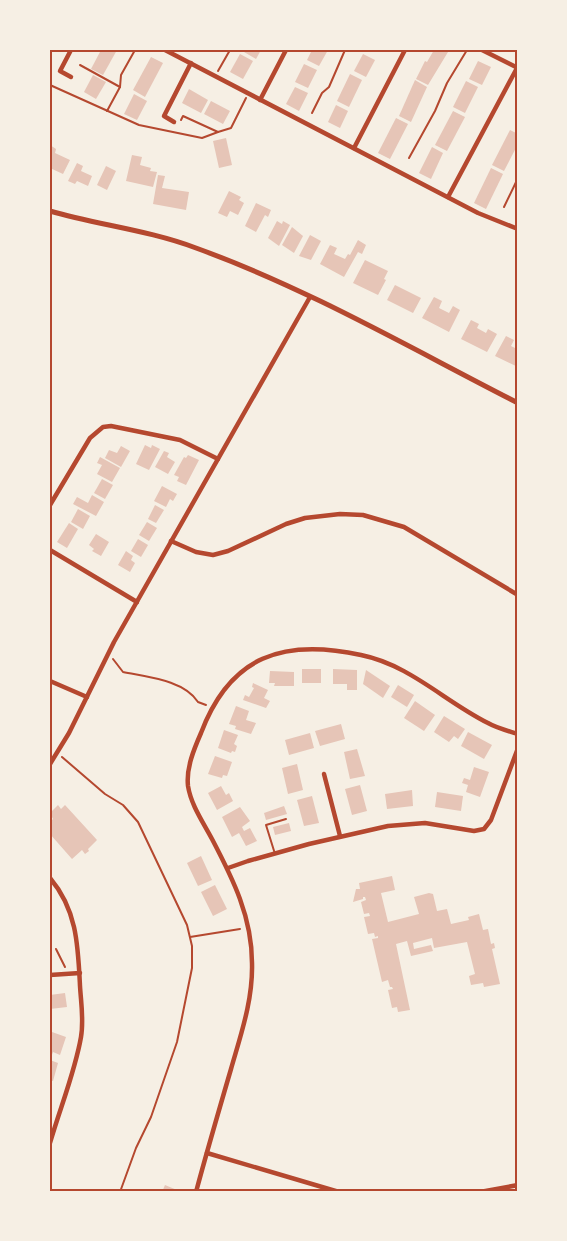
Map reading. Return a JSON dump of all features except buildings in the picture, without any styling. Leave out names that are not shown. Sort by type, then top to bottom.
[{"type":"street","points":[[71,50],[60,71],[71,77]]},
{"type":"street","points":[[165,50],[495,222],[518,230]]},
{"type":"street","points":[[260,99],[286,50]]},
{"type":"street","points":[[354,148],[405,50]]},
{"type":"street","points":[[448,197],[517,68],[482,50]]},
{"type":"street","points":[[177,123],[164,116],[191,63]]},
{"type":"street","points":[[50,211],[193,247],[277,280],[518,403]]},
{"type":"street","points":[[50,764],[58,753],[137,602],[310,297]]},
{"type":"street","points":[[50,505],[90,438],[103,427],[111,426],[180,440],[218,459]]},
{"type":"street","points":[[171,541],[196,552],[213,555],[228,551],[286,524],[305,518],[340,514],[363,515],[404,527],[518,596]]},
{"type":"street","points":[[50,550],[137,602]]},
{"type":"street","points":[[196,1191],[248,1009],[252,975],[252,955],[242,901],[228,868],[195,807],[188,785],[191,759],[212,707],[225,686],[252,663],[269,656],[289,651],[329,650],[377,658],[399,667],[487,723],[518,734]]},
{"type":"street","points":[[50,681],[87,697]]},
{"type":"street","points":[[228,868],[340,836],[388,826],[417,823],[474,831],[484,829],[492,820],[518,748]]},
{"type":"street","points":[[324,774],[340,836]]},
{"type":"street","points":[[50,878],[65,900],[78,939],[81,1035],[50,1143]]},
{"type":"street","points":[[50,975],[80,973]]},
{"type":"street","points":[[207,1153],[339,1191]]},
{"type":"street","points":[[480,1191],[518,1185]]},
{"type":"lane","points":[[275,854],[266,825],[286,819]]},
{"type":"path","points":[[116,85],[135,50]]},
{"type":"path","points":[[216,76],[230,50]]},
{"type":"path","points":[[312,113],[322,93],[329,87],[345,50]]},
{"type":"path","points":[[409,158],[435,111],[447,83],[467,50]]},
{"type":"path","points":[[80,65],[120,87]]},
{"type":"path","points":[[107,111],[120,87],[121,75]]},
{"type":"path","points":[[50,85],[139,125],[202,138],[231,128],[248,93]]},
{"type":"path","points":[[177,123],[183,116],[218,132]]},
{"type":"path","points":[[504,207],[518,178]]},
{"type":"path","points":[[109,653],[123,672],[163,681],[181,688],[193,694],[198,702],[212,707]]},
{"type":"path","points":[[58,753],[105,794],[123,805],[138,822],[187,925],[190,937],[192,968],[177,1042],[120,1191]]},
{"type":"path","points":[[190,937],[240,928]]},
{"type":"path","points":[[56,949],[65,967]]}]
